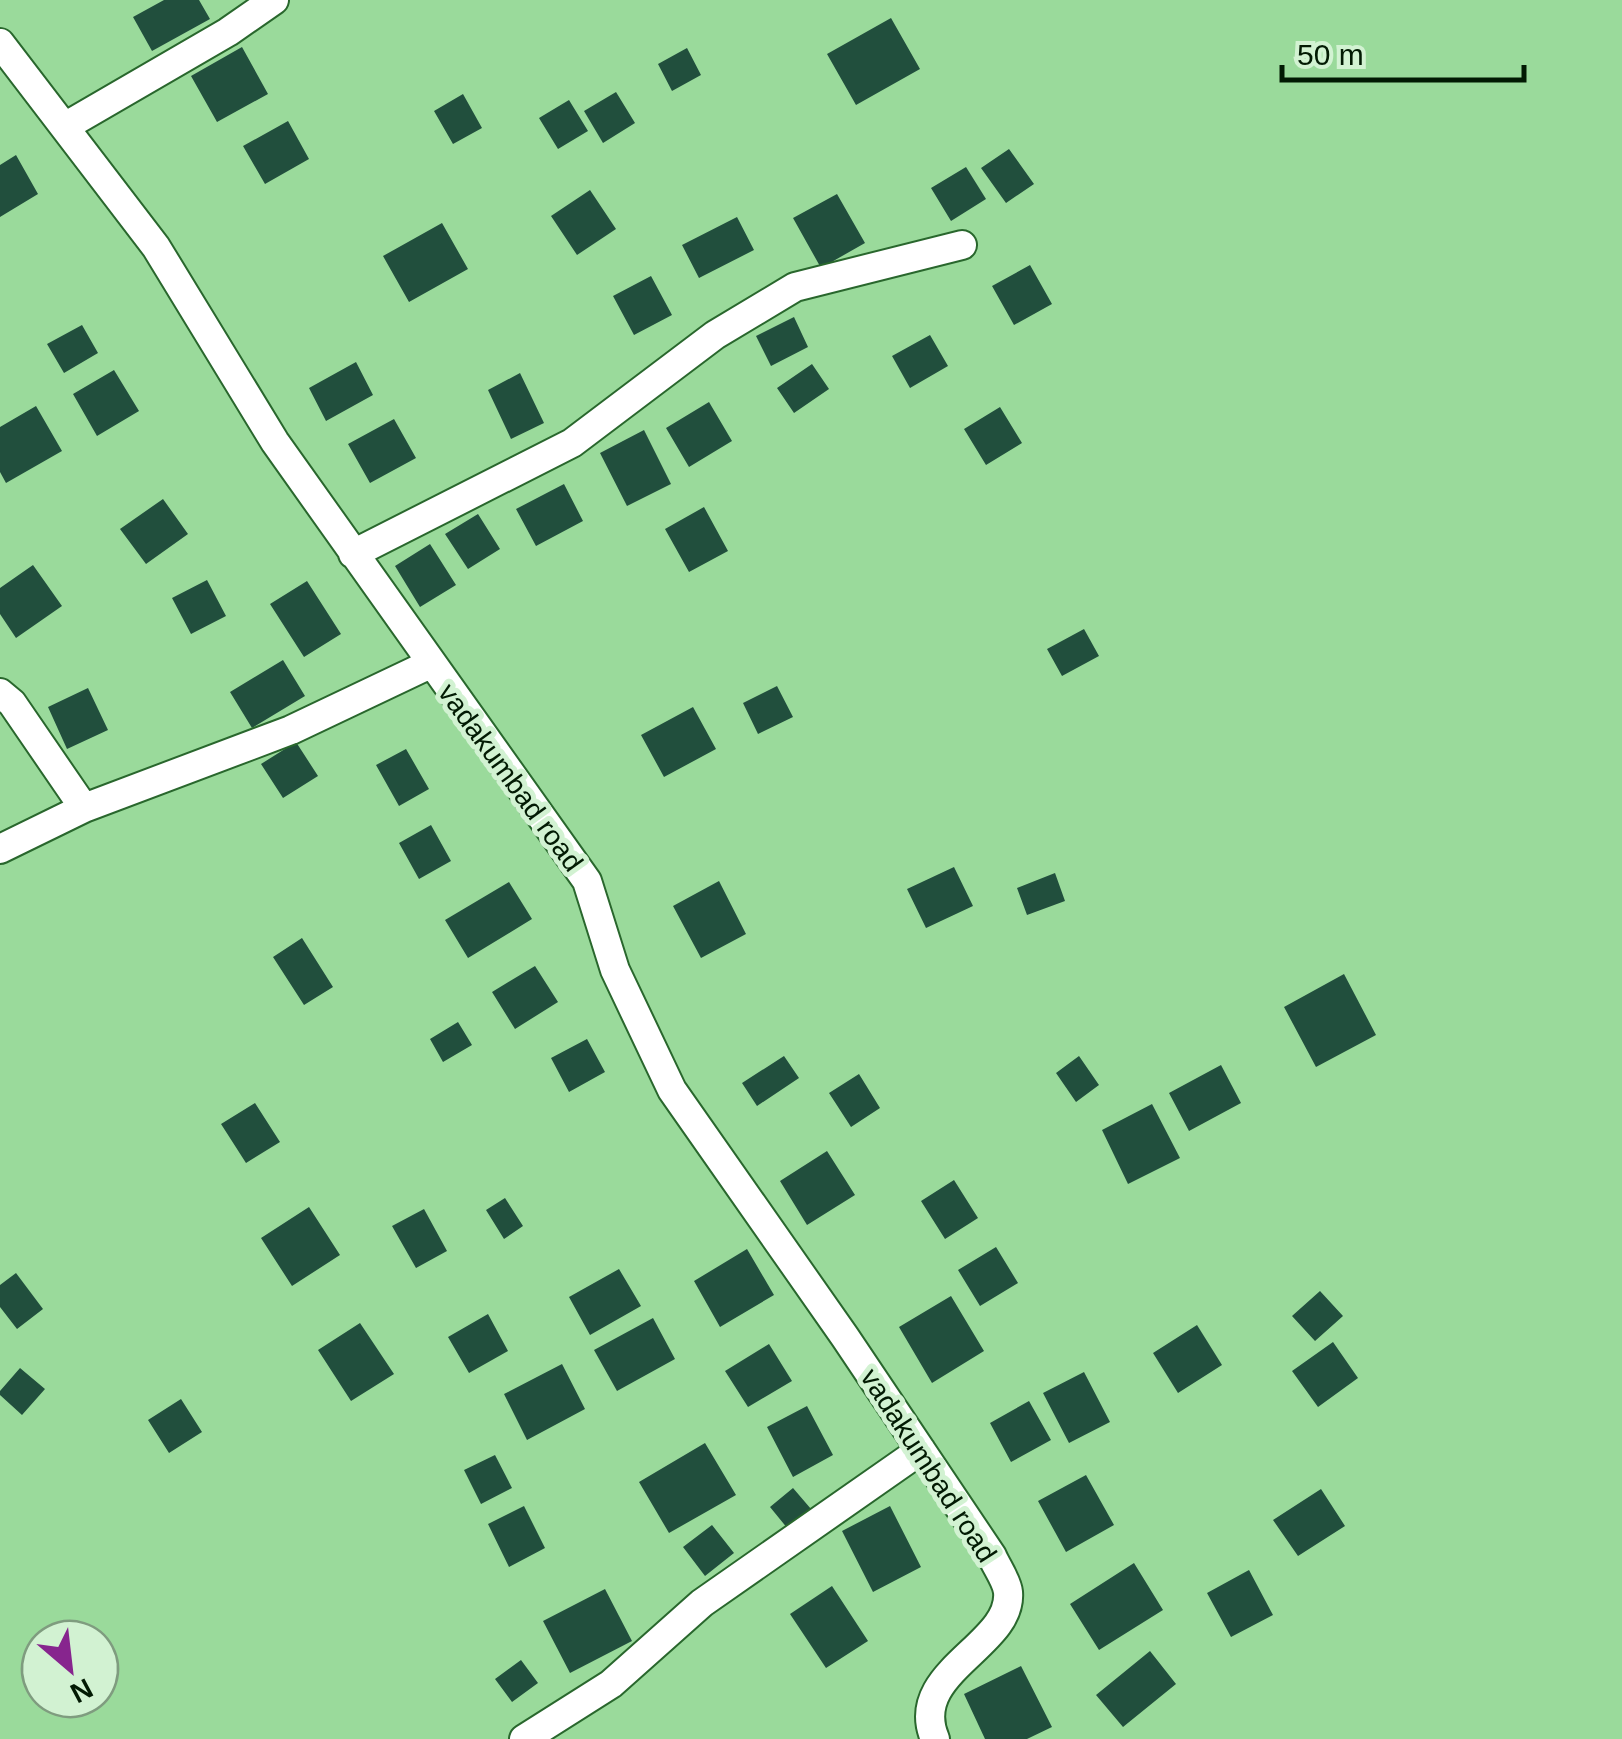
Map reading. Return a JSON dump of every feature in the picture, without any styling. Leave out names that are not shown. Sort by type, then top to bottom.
[{"type":"street","points":[[66,126],[228,32],[274,0]]},
{"type":"street","name":"vadakumbad road","points":[[0,43],[156,246],[275,442],[587,881],[614,970],[672,1090],[992,1556],[1008,1593],[1001,1618],[934,1693],[928,1721],[936,1739]]},
{"type":"street","points":[[353,554],[572,443],[715,335],[795,288],[962,245]]},
{"type":"street","points":[[0,849],[84,808],[291,730],[430,664]]},
{"type":"street","points":[[0,694],[12,703],[84,808]]},
{"type":"street","points":[[524,1739],[611,1684],[702,1603],[921,1450]]},
{"type":"building","points":[[164,0],[199,0],[210,19],[152,51],[133,17]]},
{"type":"building","points":[[891,18],[920,69],[856,105],[827,54]]},
{"type":"building","points":[[242,47],[268,94],[217,122],[191,76]]},
{"type":"building","points":[[687,48],[701,75],[672,91],[658,64]]},
{"type":"building","points":[[616,92],[635,123],[603,143],[584,111]]},
{"type":"building","points":[[463,94],[482,128],[453,144],[434,111]]},
{"type":"building","points":[[569,100],[588,131],[558,149],[539,118]]},
{"type":"building","points":[[288,121],[309,159],[265,184],[243,146]]},
{"type":"building","points":[[1009,149],[1034,184],[1006,203],[981,168]]},
{"type":"building","points":[[16,155],[38,194],[0,217],[0,165]]},
{"type":"building","points":[[966,167],[986,199],[951,221],[931,188]]},
{"type":"building","points":[[590,190],[616,229],[577,255],[551,216]]},
{"type":"building","points":[[837,194],[865,243],[821,268],[793,218]]},
{"type":"building","points":[[737,217],[754,250],[699,278],[682,245]]},
{"type":"building","points":[[442,223],[468,269],[409,302],[383,256]]},
{"type":"building","points":[[1030,265],[1052,304],[1014,325],[992,286]]},
{"type":"building","points":[[651,276],[672,315],[634,335],[613,296]]},
{"type":"building","points":[[794,317],[808,347],[771,366],[756,336]]},
{"type":"building","points":[[82,325],[98,353],[64,373],[47,344]]},
{"type":"building","points":[[930,335],[948,366],[910,388],[892,356]]},
{"type":"building","points":[[356,362],[373,395],[326,421],[309,388]]},
{"type":"building","points":[[812,364],[829,389],[794,413],[777,388]]},
{"type":"building","points":[[114,370],[139,411],[97,436],[73,394]]},
{"type":"building","points":[[520,373],[544,423],[511,439],[488,390]]},
{"type":"building","points":[[709,402],[732,441],[689,467],[666,428]]},
{"type":"building","points":[[36,406],[62,451],[6,483],[0,472],[0,427]]},
{"type":"building","points":[[1000,407],[1022,443],[986,465],[964,429]]},
{"type":"building","points":[[394,419],[416,458],[370,483],[348,444]]},
{"type":"building","points":[[644,430],[671,484],[627,506],[600,453]]},
{"type":"building","points":[[564,484],[583,521],[536,546],[516,509]]},
{"type":"building","points":[[163,499],[188,534],[146,564],[120,529]]},
{"type":"building","points":[[704,507],[728,551],[689,572],[665,529]]},
{"type":"building","points":[[478,514],[500,549],[468,569],[445,534]]},
{"type":"building","points":[[430,544],[456,585],[420,607],[395,566]]},
{"type":"building","points":[[33,565],[62,606],[16,638],[0,614],[0,588]]},
{"type":"building","points":[[207,580],[226,616],[191,634],[172,598]]},
{"type":"building","points":[[307,581],[341,634],[304,657],[270,604]]},
{"type":"building","points":[[1084,629],[1099,656],[1062,676],[1047,649]]},
{"type":"building","points":[[283,660],[305,696],[252,728],[230,692]]},
{"type":"building","points":[[777,686],[793,717],[758,734],[743,703]]},
{"type":"building","points":[[88,688],[108,730],[67,749],[48,707]]},
{"type":"building","points":[[693,707],[716,749],[664,777],[641,735]]},
{"type":"building","points":[[296,742],[318,776],[283,798],[261,764]]},
{"type":"building","points":[[406,749],[429,789],[399,806],[376,765]]},
{"type":"building","points":[[431,825],[451,861],[419,879],[399,843]]},
{"type":"building","points":[[954,867],[973,906],[926,928],[907,889]]},
{"type":"building","points":[[1055,873],[1065,901],[1027,915],[1017,888]]},
{"type":"building","points":[[719,881],[746,934],[701,958],[673,906]]},
{"type":"building","points":[[509,882],[532,919],[468,958],[445,920]]},
{"type":"building","points":[[302,938],[333,987],[304,1005],[273,957]]},
{"type":"building","points":[[535,966],[558,1002],[515,1029],[492,992]]},
{"type":"building","points":[[1344,974],[1376,1035],[1316,1067],[1284,1007]]},
{"type":"building","points":[[458,1022],[472,1045],[443,1062],[430,1039]]},
{"type":"building","points":[[587,1039],[605,1072],[569,1092],[551,1058]]},
{"type":"building","points":[[784,1056],[799,1078],[757,1106],[742,1083]]},
{"type":"building","points":[[1079,1056],[1099,1085],[1076,1102],[1056,1073]]},
{"type":"building","points":[[1221,1065],[1241,1103],[1189,1131],[1169,1093]]},
{"type":"building","points":[[859,1074],[880,1108],[851,1127],[829,1093]]},
{"type":"building","points":[[255,1103],[280,1142],[246,1163],[221,1124]]},
{"type":"building","points":[[1152,1104],[1180,1158],[1128,1184],[1102,1130]]},
{"type":"building","points":[[827,1151],[855,1195],[807,1225],[780,1181]]},
{"type":"building","points":[[954,1180],[978,1218],[945,1239],[921,1201]]},
{"type":"building","points":[[505,1198],[523,1226],[504,1239],[486,1210]]},
{"type":"building","points":[[309,1207],[340,1255],[292,1286],[261,1238]]},
{"type":"building","points":[[424,1209],[447,1251],[416,1268],[392,1226]]},
{"type":"building","points":[[996,1247],[1018,1283],[980,1306],[958,1270]]},
{"type":"building","points":[[747,1249],[774,1295],[720,1327],[694,1281]]},
{"type":"building","points":[[619,1269],[641,1306],[590,1335],[569,1297]]},
{"type":"building","points":[[16,1273],[43,1309],[17,1329],[0,1307],[0,1285]]},
{"type":"building","points":[[1320,1291],[1343,1316],[1315,1341],[1292,1316]]},
{"type":"building","points":[[951,1296],[984,1351],[932,1383],[899,1327]]},
{"type":"building","points":[[488,1314],[508,1351],[469,1373],[448,1337]]},
{"type":"building","points":[[653,1318],[675,1359],[617,1391],[594,1350]]},
{"type":"building","points":[[360,1323],[394,1374],[351,1401],[318,1350]]},
{"type":"building","points":[[1197,1325],[1222,1365],[1178,1393],[1153,1353]]},
{"type":"building","points":[[1333,1342],[1358,1378],[1318,1407],[1292,1371]]},
{"type":"building","points":[[769,1344],[792,1381],[748,1407],[725,1371]]},
{"type":"building","points":[[562,1364],[585,1409],[527,1440],[504,1394]]},
{"type":"building","points":[[20,1368],[45,1389],[22,1415],[0,1395]]},
{"type":"building","points":[[1084,1372],[1110,1422],[1069,1443],[1043,1393]]},
{"type":"building","points":[[181,1399],[202,1432],[169,1453],[148,1420]]},
{"type":"building","points":[[1029,1401],[1051,1440],[1011,1462],[990,1423]]},
{"type":"building","points":[[807,1406],[833,1455],[793,1477],[767,1427]]},
{"type":"building","points":[[705,1443],[736,1495],[669,1533],[639,1482]]},
{"type":"building","points":[[495,1455],[512,1488],[481,1504],[464,1470]]},
{"type":"building","points":[[1086,1475],[1114,1525],[1066,1552],[1038,1501]]},
{"type":"building","points":[[793,1488],[811,1509],[788,1529],[770,1507]]},
{"type":"building","points":[[1321,1489],[1345,1526],[1298,1556],[1273,1520]]},
{"type":"building","points":[[524,1506],[545,1548],[509,1567],[488,1524]]},
{"type":"building","points":[[890,1506],[921,1567],[873,1592],[842,1531]]},
{"type":"building","points":[[712,1525],[734,1553],[705,1576],[683,1547]]},
{"type":"building","points":[[1134,1563],[1163,1610],[1099,1650],[1070,1604]]},
{"type":"building","points":[[1249,1570],[1273,1615],[1231,1637],[1207,1593]]},
{"type":"building","points":[[832,1586],[868,1641],[826,1668],[790,1614]]},
{"type":"building","points":[[605,1589],[632,1641],[570,1673],[543,1621]]},
{"type":"building","points":[[1150,1651],[1176,1684],[1123,1727],[1096,1695]]},
{"type":"building","points":[[521,1660],[538,1683],[512,1702],[495,1679]]},
{"type":"building","points":[[1021,1666],[1052,1727],[1027,1739],[985,1739],[964,1694]]}]
